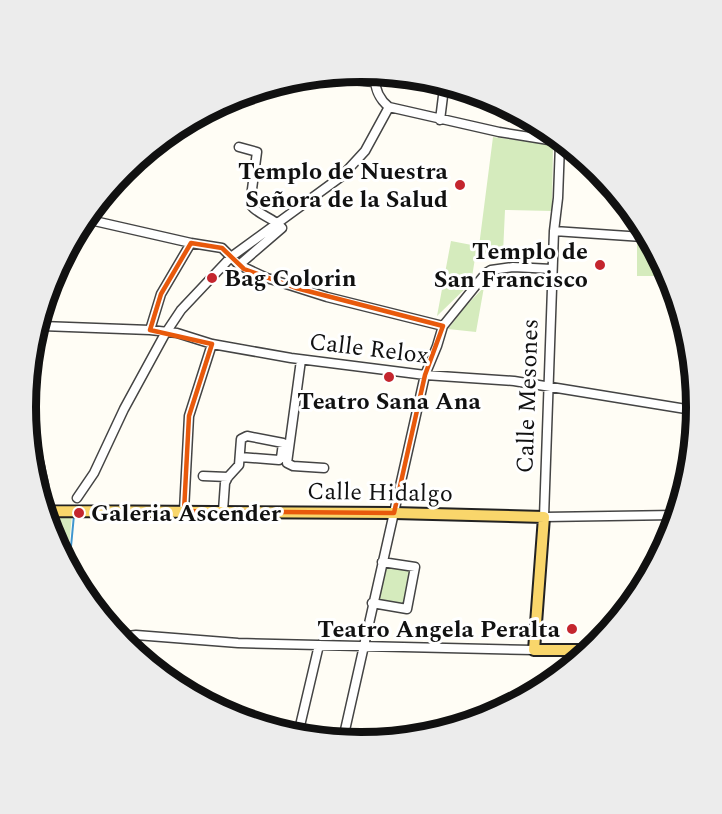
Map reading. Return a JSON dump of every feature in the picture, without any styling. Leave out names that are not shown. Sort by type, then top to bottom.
[{"type":"main road","name":"Calle Hidalgo","points":[[52,507],[544,517]]},
{"type":"main road","name":"Calle Mesones","points":[[534,650],[544,517]]},
{"type":"main road","points":[[534,650],[576,650]]},
{"type":"street","points":[[376,83],[381,101],[389,106],[440,120],[546,139]]},
{"type":"street","points":[[440,120],[443,93]]},
{"type":"street","points":[[77,498],[94,473],[124,409],[167,332],[182,310],[231,257],[342,176],[365,151],[389,106]]},
{"type":"street","points":[[239,147],[257,152],[250,204],[252,208],[278,223],[282,228],[239,265]]},
{"type":"street","name":"Calle Mesones","points":[[544,517],[552,269],[560,150]]},
{"type":"street","points":[[95,221],[222,248],[239,265],[267,278],[317,294],[442,326]]},
{"type":"street","points":[[554,231],[637,237]]},
{"type":"street","points":[[150,330],[161,294],[190,243]]},
{"type":"street","points":[[345,731],[425,375],[437,346],[442,326],[480,279],[491,270],[513,267],[552,269]]},
{"type":"street","name":"Calle Relox","points":[[46,327],[177,333],[212,344],[301,360],[425,375],[514,381],[686,413]]},
{"type":"street","points":[[184,511],[189,416],[212,344]]},
{"type":"street","points":[[301,360],[287,463],[293,466],[324,468]]},
{"type":"street","points":[[223,511],[225,483],[239,465],[241,439],[244,436],[283,443],[279,460],[240,457]]},
{"type":"street","points":[[203,476],[228,477]]},
{"type":"street","name":"Calle Hidalgo","points":[[544,517],[667,515]]},
{"type":"street","points":[[372,603],[407,609],[414,567],[382,562]]},
{"type":"street","points":[[130,636],[154,635],[238,643],[534,650]]},
{"type":"street","points":[[300,726],[319,645]]},
{"type":"highlighted area","points":[[191,243],[222,248],[244,269],[296,288],[443,326],[425,375],[394,513],[184,511],[189,416],[212,344],[150,330],[161,294]]},
{"type":"green space","points":[[493,137],[553,145],[552,211],[505,210],[503,253],[478,254]]},
{"type":"green space","points":[[451,241],[477,246],[471,283],[437,316]]},
{"type":"green space","points":[[637,241],[640,241],[658,276],[637,276]]},
{"type":"green space","points":[[484,287],[476,332],[448,329],[465,307]]},
{"type":"green space","points":[[59,514],[72,515],[69,548],[61,531],[58,524]]},
{"type":"green space","points":[[382,562],[415,567],[407,609],[372,603]]},
{"type":"waterway","points":[[70,552],[74,515]]},
{"type":"place","name":"Templo de Nuestra Señora de la Salud","points":[[460,185]]},
{"type":"place","name":"Templo de San Francisco","points":[[600,265]]},
{"type":"place","name":"Bag Colorin","points":[[212,278]]},
{"type":"place","name":"Teatro Sana Ana","points":[[389,377]]},
{"type":"place","name":"Galeria Ascender","points":[[79,513]]},
{"type":"place","name":"Teatro Angela Peralta","points":[[572,629]]}]
